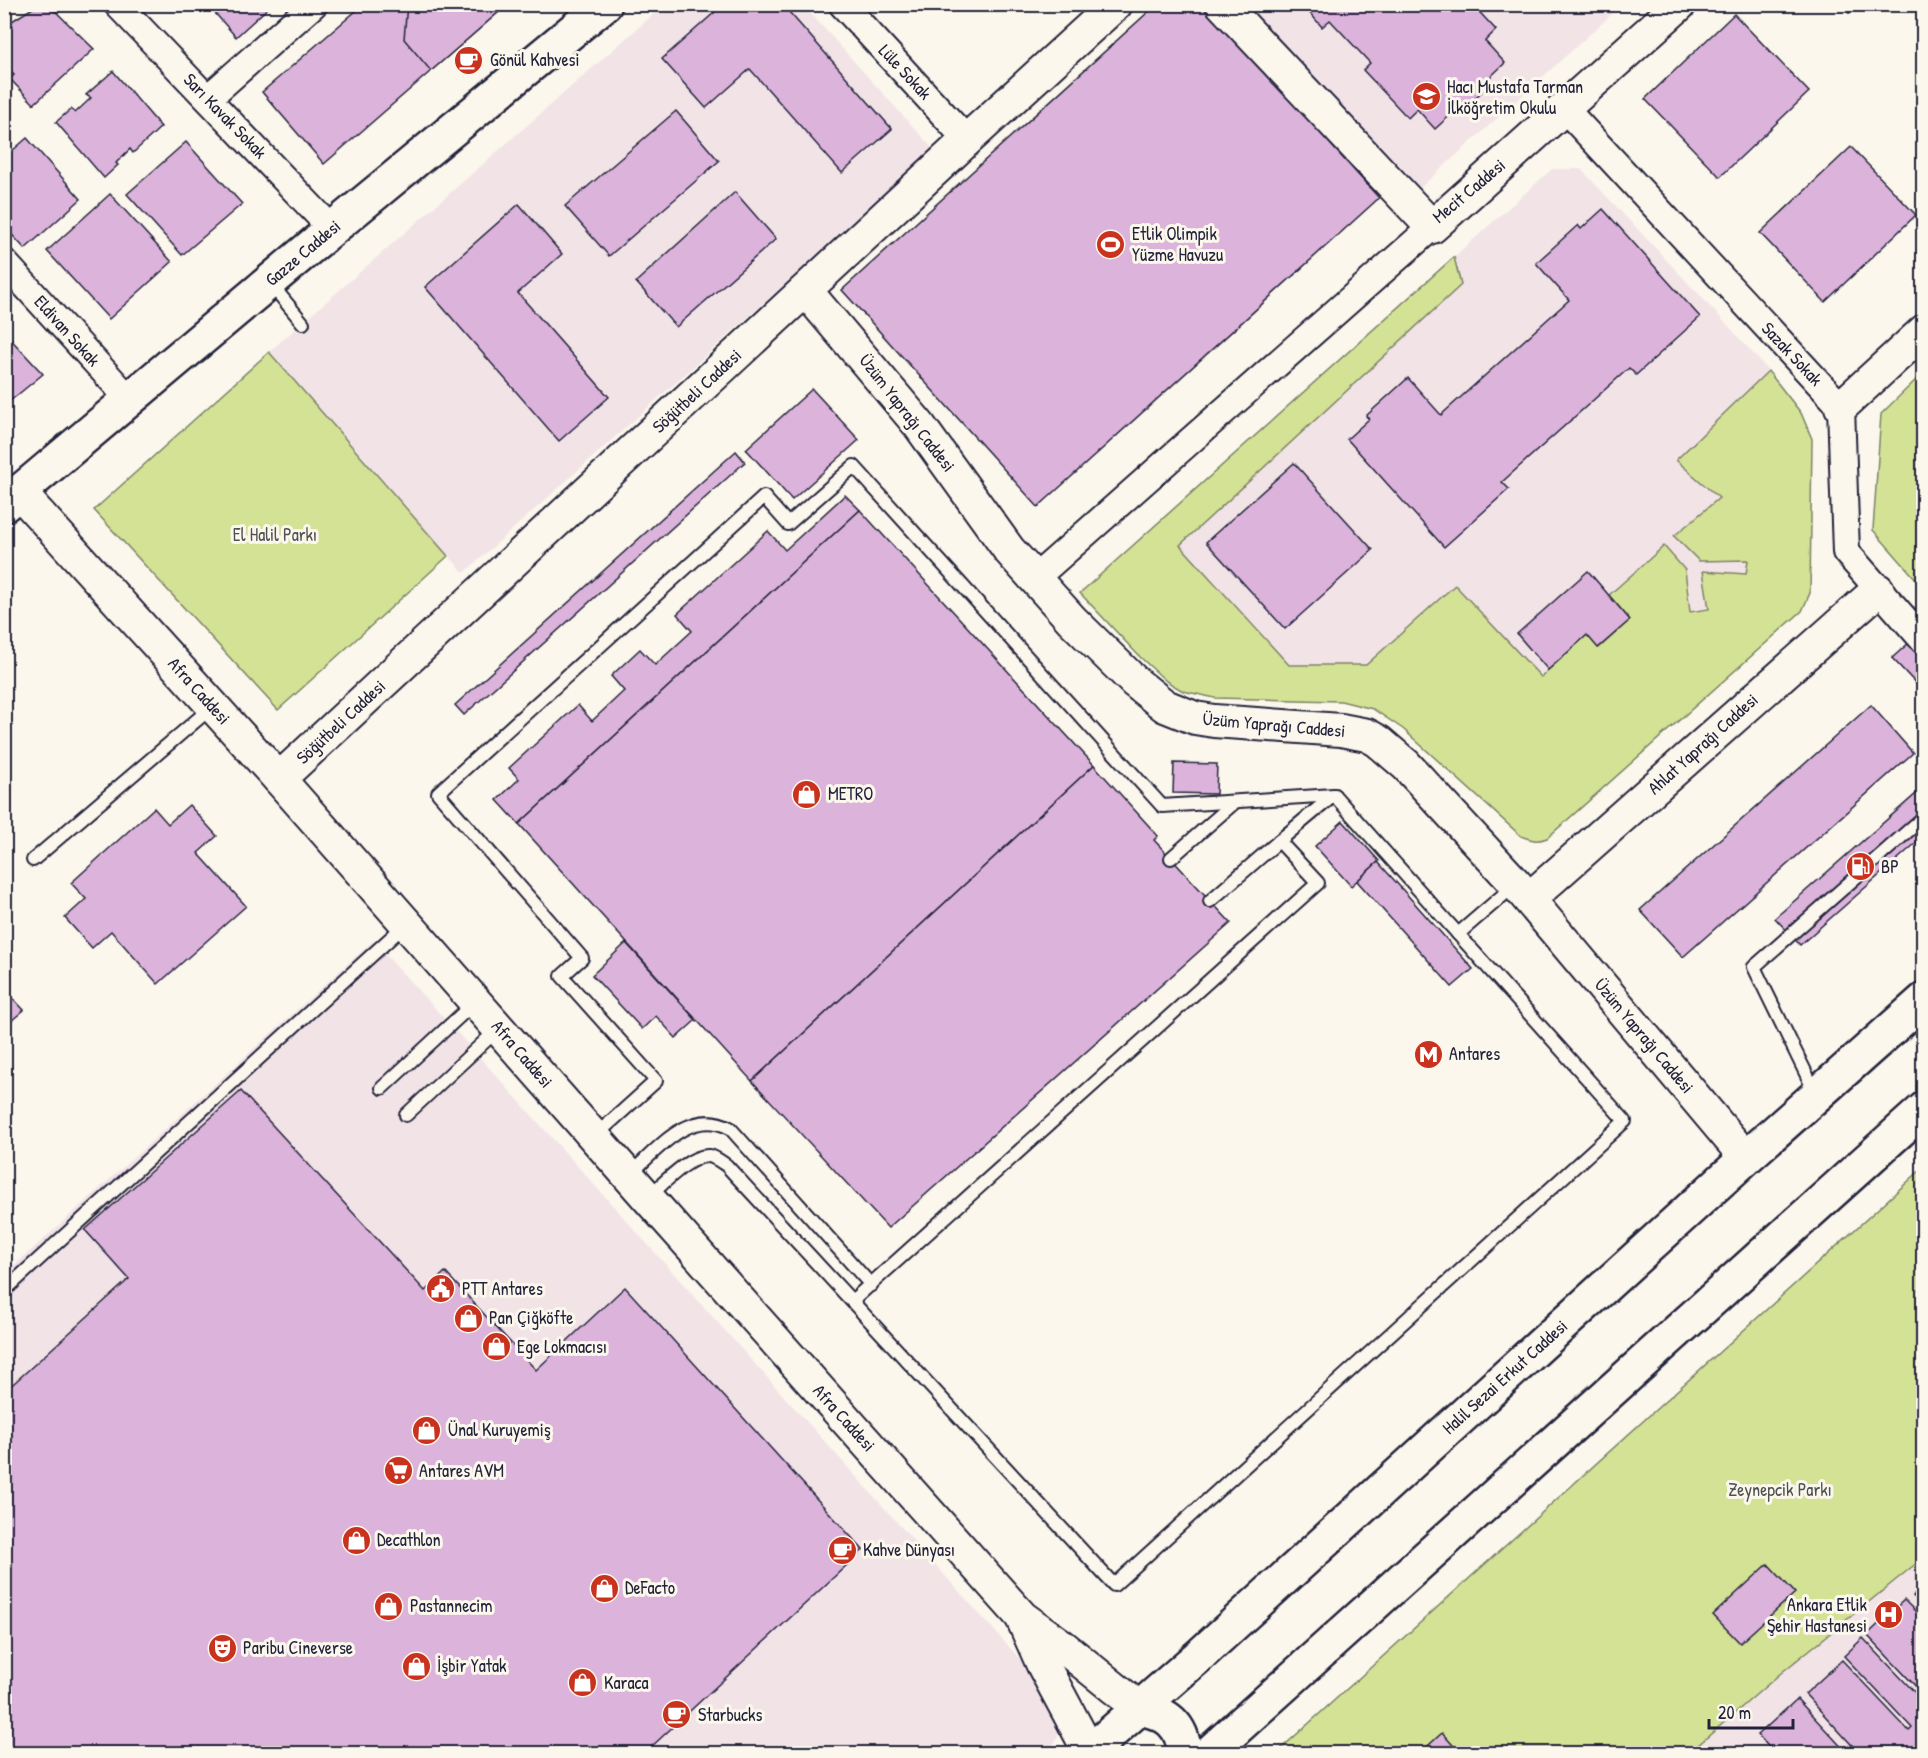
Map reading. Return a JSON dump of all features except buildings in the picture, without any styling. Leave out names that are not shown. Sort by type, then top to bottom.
[{"type":"main road","name":"Gazze Caddesi","points":[[12,499],[332,229],[605,4]]},
{"type":"main road","name":"Halil Sezai Erkut Caddesi","points":[[1088,1753],[1923,1000]]},
{"type":"main road","points":[[1208,1754],[1923,1109]]},
{"type":"main road","points":[[1139,1708],[1155,1711],[1177,1727],[1183,1740],[1185,1754]]},
{"type":"street","name":"Sarı Kavak Sokak","points":[[117,4],[332,229]]},
{"type":"street","points":[[208,98],[314,4]]},
{"type":"street","name":"Lüle Sokak","points":[[842,4],[967,140]]},
{"type":"street","name":"Söğütbeli Caddesi","points":[[279,780],[1116,4]]},
{"type":"street","name":"Mecit Caddesi","points":[[1222,4],[1432,227],[1680,4]]},
{"type":"street","name":"Sazak Sokak","points":[[1564,108],[1841,407]]},
{"type":"street","points":[[1034,579],[1432,227]]},
{"type":"street","name":"Eldivan Sokak","points":[[4,262],[130,400]]},
{"type":"street","name":"Üzüm Yaprağı Caddesi","points":[[806,291],[919,424],[1009,550],[1034,579],[1135,681],[1165,706],[1177,712],[1214,721],[1341,730],[1367,735],[1378,741],[1406,765],[1522,892],[1746,1158]]},
{"type":"street","points":[[1923,331],[1841,407],[1845,552],[1923,641]]},
{"type":"street","name":"Afra Caddesi","points":[[12,499],[213,706],[1022,1617],[1061,1645],[1139,1708]]},
{"type":"street","name":"Ahlat Yaprağı Caddesi","points":[[1522,892],[1878,590]]},
{"type":"street","name":"Afra Caddesi","points":[[1022,1617],[1042,1664],[1088,1753]]},
{"type":"lane","points":[[269,282],[303,322]]},
{"type":"lane","points":[[594,1137],[656,1081],[562,976],[582,958],[438,794],[764,497],[788,524],[854,466],[1162,806],[1334,795]]},
{"type":"lane","points":[[33,860],[213,706]]},
{"type":"lane","points":[[1210,901],[1334,795]]},
{"type":"lane","points":[[638,1187],[698,1157],[708,1156],[726,1165],[1114,1585],[1625,1121],[1334,795]]},
{"type":"lane","points":[[1171,858],[1235,802]]},
{"type":"lane","points":[[1817,1095],[1754,967],[1923,817]]},
{"type":"lane","points":[[852,1301],[1318,883],[1279,841]]},
{"type":"lane","points":[[1458,934],[1522,892]]},
{"type":"lane","points":[[4,1291],[407,923]]},
{"type":"lane","points":[[382,1088],[476,1001]]},
{"type":"lane","points":[[406,1115],[499,1028]]},
{"type":"lane","points":[[638,1187],[685,1126],[698,1122],[723,1125],[730,1128],[872,1285]]},
{"type":"shaded area","points":[[664,5],[803,5],[934,150],[464,573],[269,352]]},
{"type":"shaded area","name":"Hacı Mustafa Tarman İlköğretim Okulu","points":[[1244,5],[1622,5],[1419,189]]},
{"type":"shaded area","points":[[1552,169],[1581,169],[1733,331],[1780,384],[1801,413],[1812,439],[1810,593],[1802,611],[1547,838],[1539,841],[1521,836],[1403,729],[1373,709],[1341,701],[1215,698],[1183,691],[1166,681],[1139,656],[1080,593]]},
{"type":"shaded area","name":"Antares AVM","points":[[373,941],[1035,1676],[1059,1725],[1058,1736],[1048,1754],[5,1754],[5,1274]]},
{"type":"shaded area","name":"Ankara Etlik Şehir Hastanesi","points":[[1923,1558],[1923,1753],[1689,1754],[1781,1673]]},
{"type":"green space","points":[[1454,257],[1461,285],[1180,545],[1289,665],[1366,665],[1455,585],[1541,677],[1587,635],[1599,648],[1630,620],[1609,595],[1664,546],[1685,570],[1690,612],[1709,609],[1703,571],[1746,574],[1748,560],[1699,561],[1674,536],[1719,498],[1676,460],[1768,371],[1801,413],[1812,439],[1810,593],[1802,611],[1547,838],[1540,840],[1521,836],[1403,729],[1373,709],[1341,701],[1215,698],[1183,691],[1166,681],[1139,656],[1080,593]]},
{"type":"green space","name":"El Halil Parkı","points":[[269,352],[448,556],[278,710],[94,510]]},
{"type":"green space","points":[[1923,373],[1923,587],[1873,530],[1881,414]]},
{"type":"green space","name":"Zeynepcik Parkı","points":[[1923,1168],[1923,1558],[1781,1673],[1689,1753],[1275,1754]]},
{"type":"place","name":"Gönül Kahvesi","points":[[469,60]]},
{"type":"place","name":"Hacı Mustafa Tarman İlköğretim Okulu","points":[[1426,97]]},
{"type":"place","name":"Etlik Olimpik Yüzme Havuzu","points":[[1111,244]]},
{"type":"place","name":"METRO","points":[[807,794]]},
{"type":"place","name":"BP","points":[[1860,867]]},
{"type":"place","name":"Antares","points":[[1428,1054]]},
{"type":"place","name":"PTT Antares","points":[[441,1289]]},
{"type":"place","name":"Pan Çiğköfte","points":[[468,1318]]},
{"type":"place","name":"Ege Lokmacısı","points":[[496,1347]]},
{"type":"place","name":"Ünal Kuruyemiş","points":[[427,1430]]},
{"type":"place","name":"Antares AVM","points":[[398,1471]]},
{"type":"place","name":"Decathlon","points":[[356,1540]]},
{"type":"place","name":"Kahve Dünyası","points":[[842,1550]]},
{"type":"place","name":"DeFacto","points":[[604,1588]]},
{"type":"place","name":"Pastannecim","points":[[389,1606]]},
{"type":"place","name":"Ankara Etlik Şehir Hastanesi","points":[[1888,1615]]},
{"type":"place","name":"Paribu Cineverse","points":[[222,1648]]},
{"type":"place","name":"İşbir Yatak","points":[[416,1666]]},
{"type":"place","name":"Karaca","points":[[583,1683]]},
{"type":"place","name":"Starbucks","points":[[677,1715]]}]
